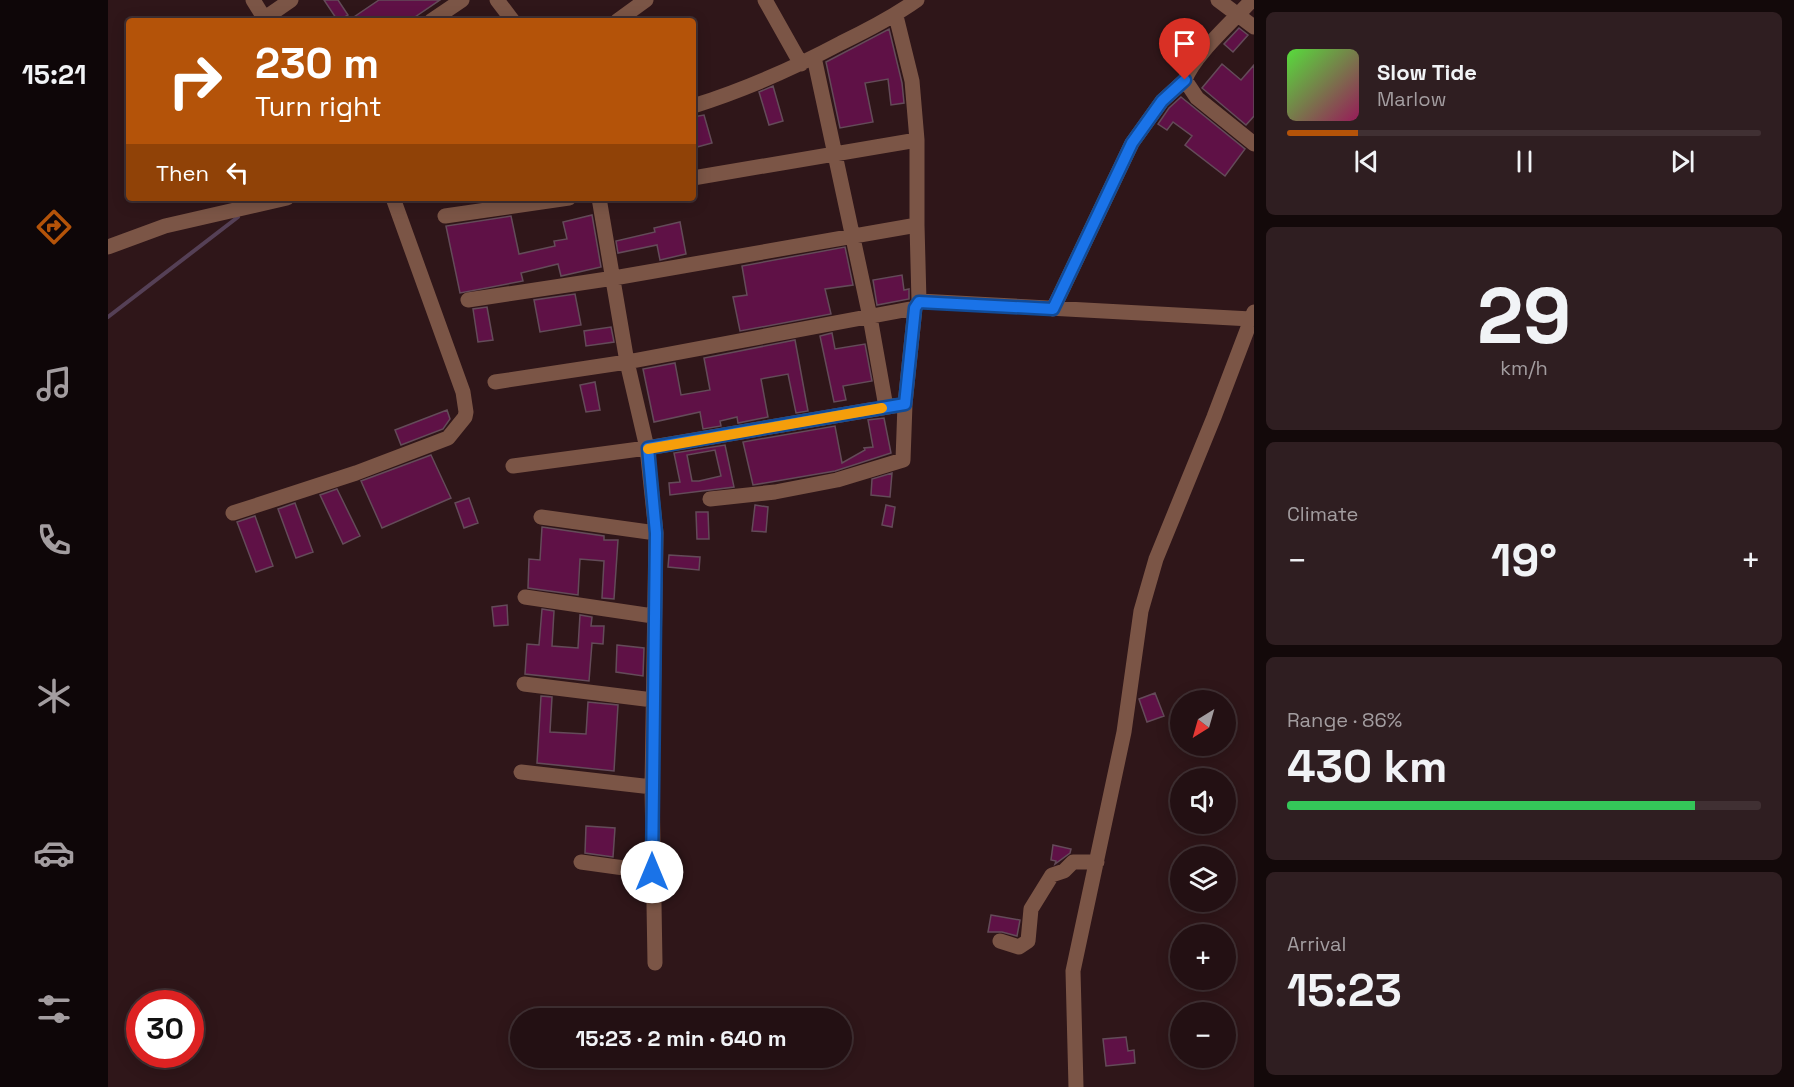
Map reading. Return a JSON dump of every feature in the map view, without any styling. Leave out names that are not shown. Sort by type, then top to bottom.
[{"type":"street","points":[[253,0],[264,18]]},
{"type":"street","points":[[268,18],[291,0]]},
{"type":"street","points":[[435,18],[462,0]]},
{"type":"street","points":[[497,0],[511,18]]},
{"type":"street","points":[[621,18],[646,0]]},
{"type":"street","points":[[765,0],[807,60],[836,153],[886,407]]},
{"type":"street","points":[[696,105],[727,95],[807,60],[896,16],[917,0]]},
{"type":"street","points":[[1218,0],[1254,27]]},
{"type":"street","points":[[1053,309],[1132,143],[1162,101],[1185,80],[1195,63],[1252,0]]},
{"type":"street","points":[[710,499],[775,492],[837,480],[903,460],[905,404],[917,305],[918,140],[912,81],[896,16]]},
{"type":"street","points":[[1185,80],[1191,93],[1254,144]]},
{"type":"street","points":[[696,177],[918,140]]},
{"type":"street","points":[[108,247],[165,226],[274,201]]},
{"type":"street","points":[[233,513],[356,473],[448,438],[465,417],[463,392],[394,201]]},
{"type":"street","points":[[445,216],[548,201]]},
{"type":"street","points":[[600,201],[627,362],[648,448],[656,533],[652,787],[655,963]]},
{"type":"street","points":[[468,300],[614,278],[917,225]]},
{"type":"street","points":[[495,382],[627,362],[870,317],[917,305],[1252,316],[1156,559],[1141,612],[1124,732],[1073,971],[1076,1087]]},
{"type":"street","points":[[513,466],[648,448],[905,404]]},
{"type":"street","points":[[541,517],[656,533]]},
{"type":"street","points":[[525,597],[653,616]]},
{"type":"street","points":[[524,684],[653,700]]},
{"type":"street","points":[[521,772],[652,787]]},
{"type":"street","points":[[581,862],[652,872]]},
{"type":"street","points":[[1000,941],[1019,946],[1028,941],[1031,909],[1052,875],[1064,871],[1073,862],[1098,862]]},
{"type":"building","points":[[324,0],[338,0],[348,15],[336,18]]},
{"type":"building","points":[[379,0],[440,0],[413,18],[352,18]]},
{"type":"building","points":[[1239,28],[1248,35],[1233,52],[1224,44]]},
{"type":"building","points":[[889,29],[902,83],[904,103],[891,105],[888,79],[865,83],[873,122],[840,128],[826,62]]},
{"type":"building","points":[[1222,64],[1241,80],[1254,65],[1254,116],[1246,125],[1202,88]]},
{"type":"building","points":[[773,86],[783,121],[769,125],[759,92]]},
{"type":"building","points":[[1181,97],[1245,149],[1225,176],[1185,145],[1192,136],[1173,122],[1167,130],[1158,124],[1169,108]]},
{"type":"building","points":[[704,115],[712,143],[697,147],[696,116]]},
{"type":"building","points":[[592,215],[601,267],[561,276],[558,264],[521,273],[523,281],[460,293],[446,226],[511,216],[519,254],[555,246],[554,241],[567,239],[563,222]]},
{"type":"building","points":[[680,222],[686,254],[660,260],[657,245],[618,253],[616,241],[655,232],[654,228]]},
{"type":"building","points":[[845,247],[853,285],[825,289],[831,314],[740,331],[733,297],[747,295],[742,266]]},
{"type":"building","points":[[902,275],[904,290],[909,289],[909,299],[877,305],[873,280]]},
{"type":"building","points":[[575,294],[581,325],[540,332],[534,300]]},
{"type":"building","points":[[487,307],[493,340],[478,342],[473,309]]},
{"type":"building","points":[[611,327],[614,342],[586,346],[584,331]]},
{"type":"building","points":[[832,333],[835,349],[865,344],[872,381],[843,386],[846,400],[834,402],[820,336]]},
{"type":"building","points":[[795,340],[808,411],[796,413],[788,374],[761,379],[768,417],[738,423],[737,417],[720,421],[721,426],[703,429],[700,412],[654,422],[643,369],[675,363],[681,395],[710,390],[704,358]]},
{"type":"building","points":[[595,382],[600,410],[586,412],[580,385]]},
{"type":"building","points":[[447,410],[450,419],[443,429],[401,445],[395,430]]},
{"type":"building","points":[[884,418],[891,453],[835,471],[753,485],[743,442],[835,426],[842,463],[865,450],[864,448],[873,447],[868,420]]},
{"type":"building","points":[[725,445],[734,487],[670,495],[669,483],[680,482],[674,453]],"holes":[[[715,450],[721,476],[692,481],[687,455]]]},
{"type":"building","points":[[431,455],[451,498],[382,528],[361,481]]},
{"type":"building","points":[[892,473],[890,497],[871,495],[872,479]]},
{"type":"building","points":[[337,489],[360,536],[343,544],[320,495]]},
{"type":"building","points":[[469,498],[478,523],[464,528],[455,503]]},
{"type":"building","points":[[295,503],[313,552],[296,558],[278,509]]},
{"type":"building","points":[[755,505],[768,507],[766,532],[752,531]]},
{"type":"building","points":[[886,505],[895,507],[892,527],[882,525]]},
{"type":"building","points":[[696,512],[708,512],[709,539],[697,539]]},
{"type":"building","points":[[255,516],[273,566],[256,572],[237,522]]},
{"type":"building","points":[[542,527],[604,536],[604,540],[618,540],[614,599],[602,598],[604,561],[580,559],[578,595],[528,588],[529,559],[540,560]]},
{"type":"building","points":[[669,555],[700,557],[699,570],[668,567]]},
{"type":"building","points":[[507,605],[508,625],[494,626],[492,607]]},
{"type":"building","points":[[542,609],[554,611],[552,646],[578,648],[580,615],[592,617],[591,626],[604,626],[603,644],[592,643],[589,681],[525,674],[527,644],[539,645]]},
{"type":"building","points":[[617,645],[644,648],[643,676],[616,672]]},
{"type":"building","points":[[1155,693],[1164,716],[1147,722],[1139,699]]},
{"type":"building","points":[[541,696],[552,697],[550,732],[586,734],[588,702],[618,705],[614,771],[537,763]]},
{"type":"building","points":[[586,826],[615,828],[613,857],[585,853]]},
{"type":"building","points":[[1053,845],[1071,849],[1070,853],[1055,864],[1056,861],[1051,860]]},
{"type":"building","points":[[991,915],[1020,920],[1017,936],[1002,932],[988,932]]},
{"type":"building","points":[[1126,1037],[1128,1051],[1134,1050],[1135,1063],[1106,1066],[1103,1039]]},
{"type":"waterway","points":[[108,317],[238,217]]},
{"type":"slow traffic","points":[[648,449],[882,408]]},
{"type":"route","points":[[652,872],[653,616],[656,533],[648,448],[905,404],[915,308],[919,302],[1053,309],[1132,143],[1162,101],[1185,80]]}]
